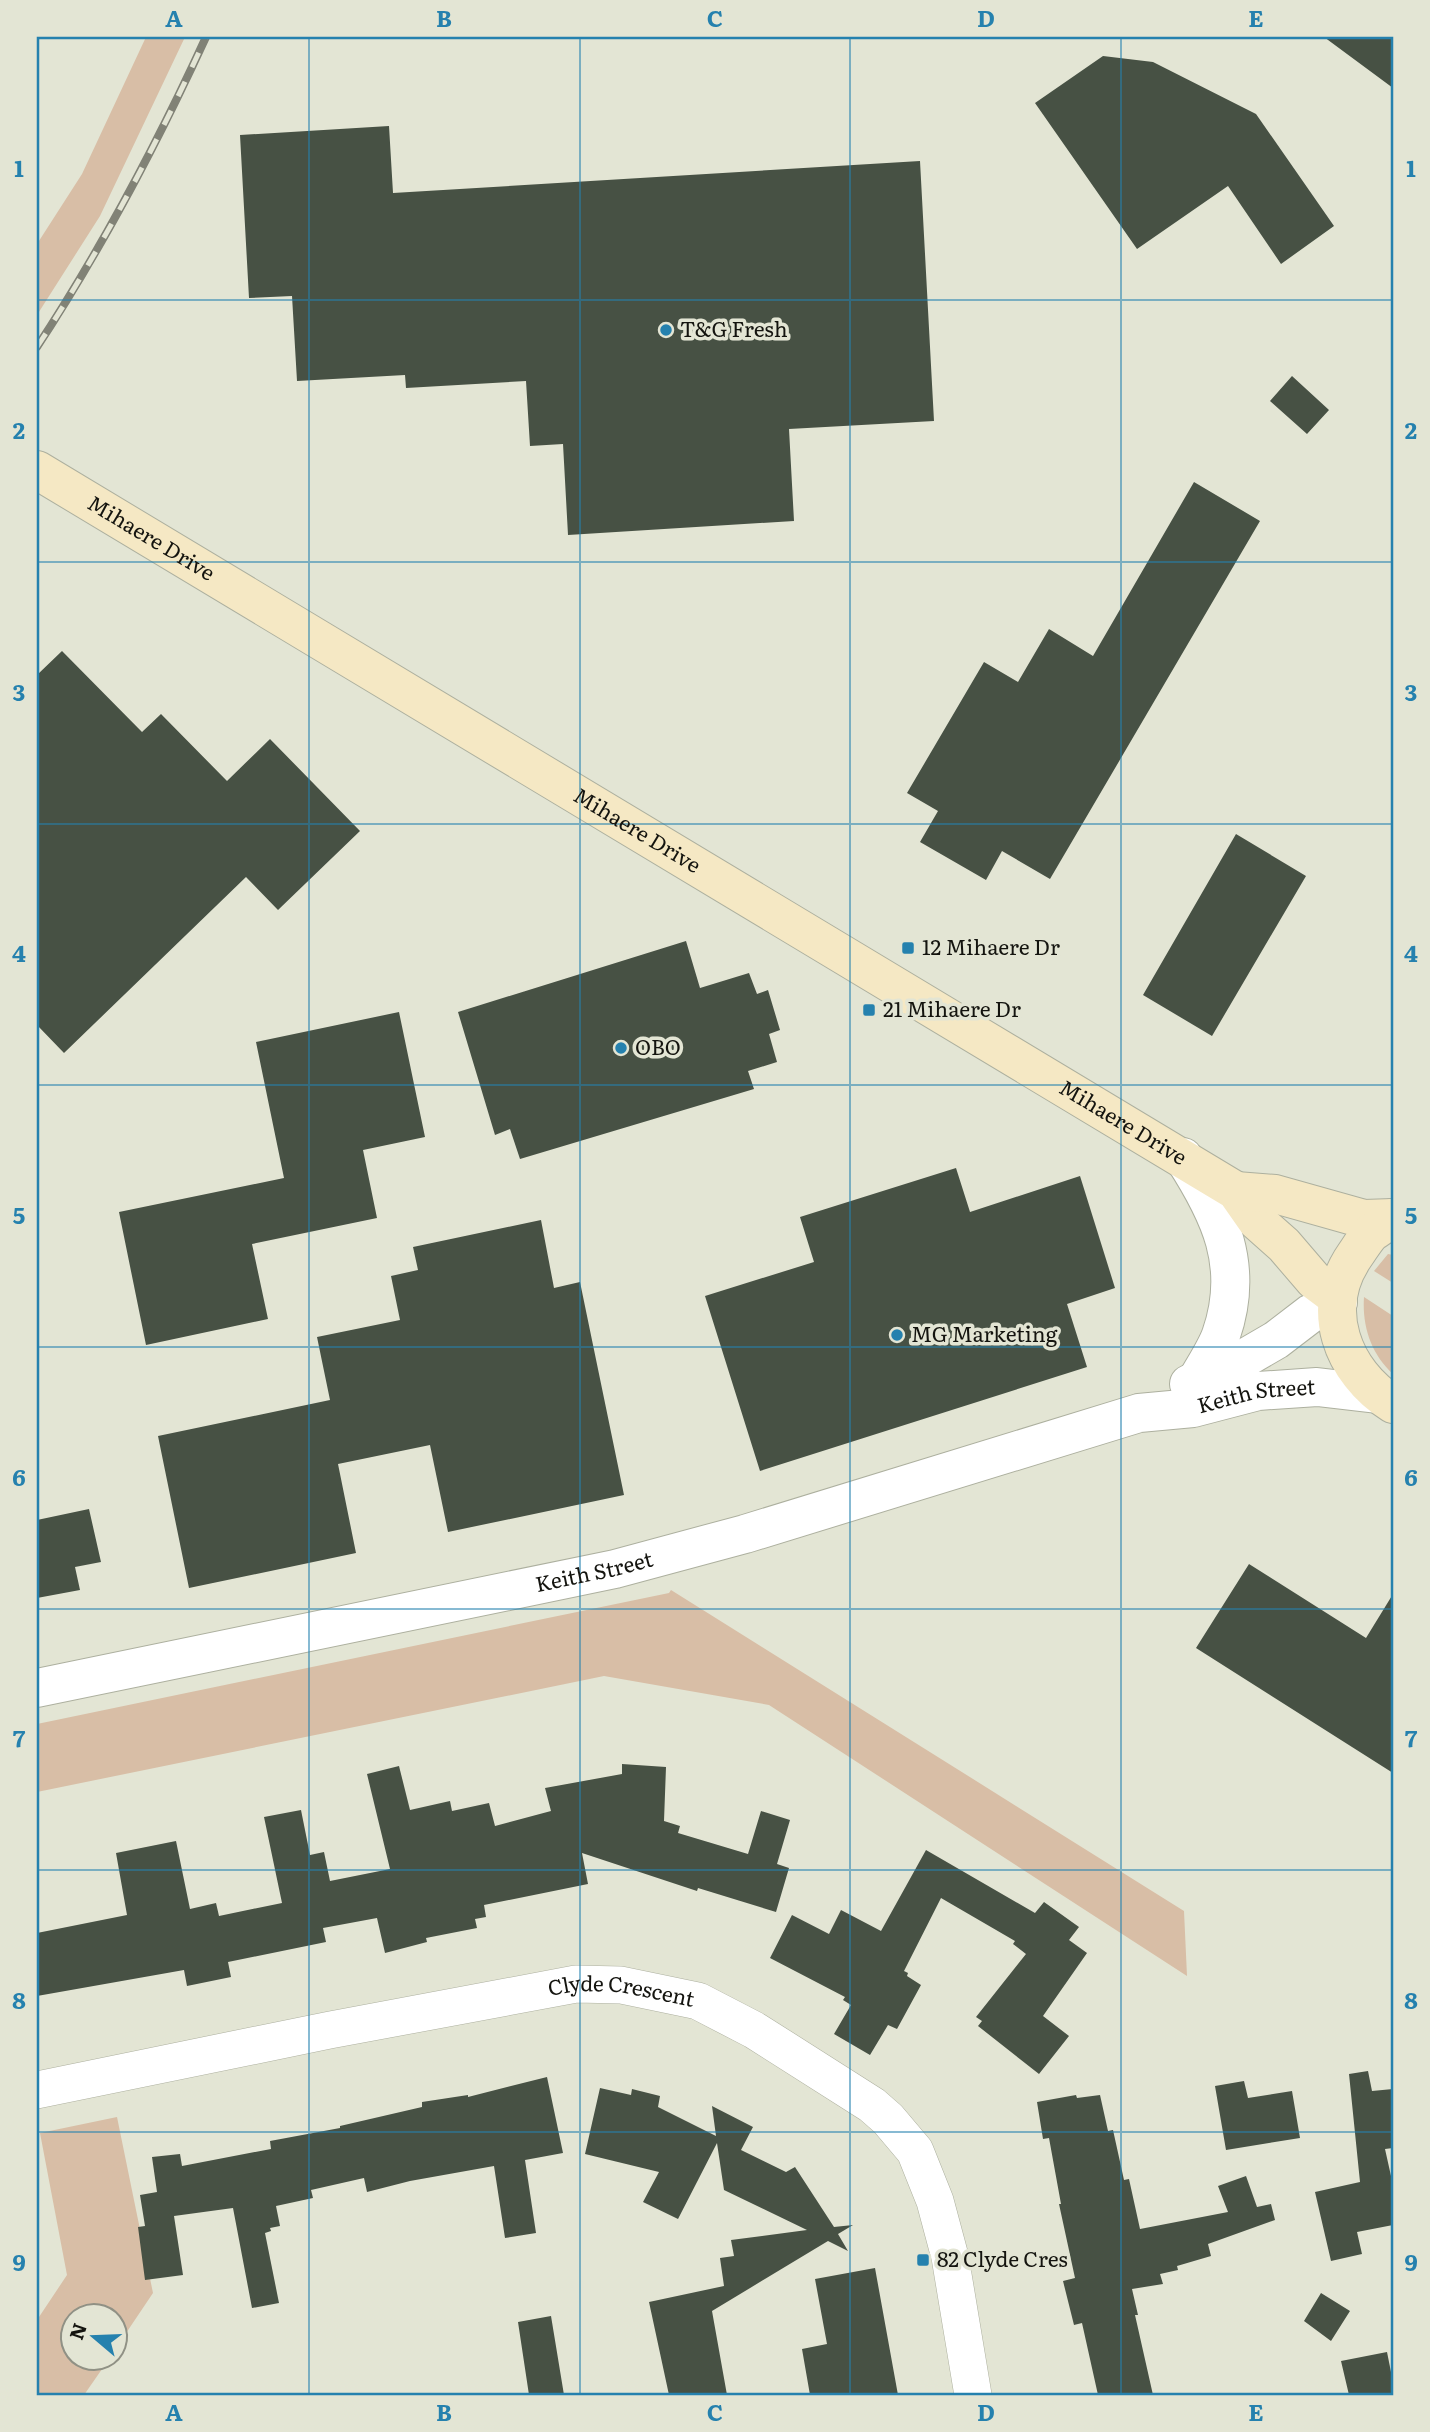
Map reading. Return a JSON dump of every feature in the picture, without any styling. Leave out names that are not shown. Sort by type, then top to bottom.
[{"type":"main road","name":"Mihaere Drive","points":[[43,473],[1236,1191],[1258,1221],[1284,1245],[1314,1280],[1338,1300]]},
{"type":"main road","name":"Mihaere Drive","points":[[1236,1191],[1275,1194],[1364,1219],[1393,1218]]},
{"type":"main road","points":[[1385,1399],[1359,1375],[1345,1352],[1338,1328],[1338,1300],[1346,1267],[1370,1235],[1393,1218]]},
{"type":"street","points":[[1182,1157],[1206,1192],[1221,1224],[1227,1241],[1230,1267],[1221,1335],[1198,1378]]},
{"type":"street","name":"Keith Street","points":[[1139,1413],[1198,1378],[1233,1365],[1276,1340],[1310,1314],[1338,1300]]},
{"type":"street","name":"Keith Street","points":[[37,1688],[615,1569],[745,1534],[1139,1413],[1193,1408],[1258,1391],[1317,1387],[1385,1399]]},
{"type":"street","name":"Clyde Crescent","points":[[37,2090],[330,2030],[576,1984],[621,1986],[698,2001],[754,2030],[872,2105],[888,2119],[915,2151],[935,2202],[950,2257],[973,2395]]},
{"type":"shaded area","points":[[146,37],[185,37],[100,216],[37,315],[37,244],[82,174]]},
{"type":"shaded area","points":[[1388,1254],[1393,1255],[1393,1283],[1374,1271]]},
{"type":"shaded area","points":[[1364,1297],[1393,1316],[1393,1374],[1379,1358],[1366,1329]]},
{"type":"shaded area","points":[[671,1590],[1184,1911],[1187,1976],[769,1705],[604,1676],[37,1792],[37,1724],[669,1593]]},
{"type":"shaded area","points":[[117,2117],[153,2293],[130,2327],[130,2302],[60,2302],[60,2372],[100,2372],[84,2395],[37,2395],[37,2320],[67,2275],[40,2133]]},
{"type":"building","points":[[1324,37],[1393,37],[1393,88]]},
{"type":"building","points":[[1103,56],[1153,62],[1256,114],[1334,226],[1281,264],[1228,186],[1137,249],[1035,103]]},
{"type":"building","name":"T&G Fresh","points":[[389,126],[393,193],[920,161],[934,421],[789,429],[794,521],[568,535],[563,444],[530,446],[526,381],[406,388],[405,375],[297,381],[292,296],[249,298],[240,135]]},
{"type":"building","points":[[1292,376],[1329,410],[1307,434],[1270,401]]},
{"type":"building","points":[[1194,482],[1260,521],[1050,879],[1002,851],[986,880],[920,842],[938,811],[907,793],[984,662],[1018,682],[1049,629],[1093,656]]},
{"type":"building","points":[[62,651],[142,732],[161,714],[227,781],[270,739],[360,831],[278,910],[246,877],[64,1053],[37,1025],[37,675]]},
{"type":"building","points":[[1236,834],[1306,876],[1212,1036],[1143,995]]},
{"type":"building","name":"OBO","points":[[686,941],[700,988],[749,973],[757,994],[768,990],[780,1030],[769,1034],[777,1062],[748,1071],[754,1089],[520,1159],[510,1129],[495,1135],[458,1012]]},
{"type":"building","points":[[399,1012],[425,1137],[363,1150],[377,1218],[252,1244],[268,1319],[146,1345],[119,1212],[284,1178],[256,1042]]},
{"type":"building","name":"MG Marketing","points":[[956,1168],[970,1212],[1080,1176],[1115,1288],[1067,1304],[1087,1367],[760,1471],[705,1296],[814,1262],[800,1217]]},
{"type":"building","points":[[541,1220],[554,1288],[580,1282],[624,1495],[448,1532],[430,1445],[338,1464],[356,1553],[189,1588],[158,1436],[330,1400],[317,1337],[400,1320],[391,1276],[418,1270],[413,1247]]},
{"type":"building","points":[[89,1509],[101,1562],[75,1567],[80,1590],[37,1598],[37,1520]]},
{"type":"building","points":[[1249,1564],[1366,1638],[1393,1594],[1393,1773],[1196,1648]]},
{"type":"building","points":[[622,1764],[666,1767],[664,1821],[680,1826],[678,1833],[748,1854],[761,1811],[790,1820],[777,1864],[789,1868],[776,1912],[698,1888],[697,1891],[582,1853],[588,1884],[484,1905],[486,1917],[475,1919],[477,1928],[426,1938],[427,1942],[385,1953],[377,1918],[323,1928],[326,1942],[228,1962],[231,1977],[187,1986],[184,1970],[37,1996],[37,1933],[127,1915],[116,1853],[176,1841],[190,1909],[216,1903],[219,1916],[282,1903],[264,1817],[301,1810],[310,1855],[324,1852],[330,1881],[390,1869],[367,1774],[399,1766],[410,1810],[450,1801],[452,1811],[489,1803],[495,1826],[551,1811],[545,1788],[622,1774]]},
{"type":"building","points":[[926,1850],[1035,1913],[1044,1902],[1079,1927],[1069,1940],[1087,1953],[1043,2016],[1069,2036],[1039,2074],[978,2026],[982,2021],[976,2017],[1026,1954],[1013,1944],[1015,1941],[941,1898],[904,1971],[921,1985],[897,2029],[888,2025],[870,2055],[834,2034],[851,2005],[843,2000],[845,1997],[770,1958],[792,1915],[829,1934],[841,1910],[881,1931]]},
{"type":"building","points":[[1368,2071],[1372,2091],[1393,2089],[1393,2148],[1385,2149],[1393,2185],[1393,2225],[1357,2232],[1362,2254],[1331,2261],[1315,2192],[1360,2182],[1349,2074]]},
{"type":"building","points":[[547,2077],[563,2153],[525,2160],[536,2233],[505,2238],[494,2166],[410,2181],[367,2192],[364,2178],[311,2190],[313,2198],[276,2206],[280,2226],[270,2228],[271,2231],[265,2233],[279,2303],[252,2308],[233,2208],[174,2216],[183,2275],[145,2280],[138,2227],[145,2226],[140,2195],[157,2192],[152,2157],[180,2154],[182,2166],[271,2149],[270,2141],[340,2128],[422,2107],[422,2102],[468,2097]]},
{"type":"building","points":[[1244,2081],[1248,2098],[1292,2091],[1300,2138],[1226,2150],[1215,2086]]},
{"type":"building","points":[[600,2088],[631,2095],[632,2089],[660,2096],[658,2107],[716,2136],[712,2106],[753,2127],[741,2150],[786,2172],[795,2167],[834,2227],[853,2225],[838,2234],[848,2251],[828,2241],[712,2311],[727,2395],[669,2395],[649,2302],[724,2286],[720,2258],[734,2256],[731,2240],[807,2230],[724,2190],[717,2143],[678,2219],[643,2202],[659,2172],[585,2154]]},
{"type":"building","points":[[1076,2095],[1077,2098],[1100,2095],[1108,2131],[1113,2130],[1124,2180],[1129,2179],[1140,2229],[1228,2212],[1218,2186],[1246,2176],[1257,2207],[1271,2204],[1275,2220],[1208,2244],[1211,2256],[1177,2266],[1178,2270],[1160,2274],[1163,2284],[1132,2289],[1138,2315],[1135,2315],[1153,2395],[1098,2395],[1082,2323],[1074,2325],[1063,2281],[1075,2278],[1059,2204],[1049,2138],[1043,2139],[1037,2102]]},
{"type":"building","points":[[875,2268],[898,2395],[810,2395],[802,2349],[827,2344],[815,2279]]},
{"type":"building","points":[[1321,2293],[1350,2311],[1331,2341],[1304,2321]]},
{"type":"building","points":[[551,2316],[564,2395],[529,2395],[518,2322]]},
{"type":"building","points":[[1387,2352],[1393,2395],[1349,2395],[1341,2361]]},
{"type":"railway","points":[[37,347],[84,272],[127,195],[206,37]]},
{"type":"place","name":"T&G Fresh","points":[[666,330]]},
{"type":"place","name":"12 Mihaere Dr","points":[[908,948]]},
{"type":"place","name":"21 Mihaere Dr","points":[[869,1010]]},
{"type":"place","name":"OBO","points":[[621,1048]]},
{"type":"place","name":"MG Marketing","points":[[897,1335]]},
{"type":"place","name":"82 Clyde Cres","points":[[923,2260]]}]
